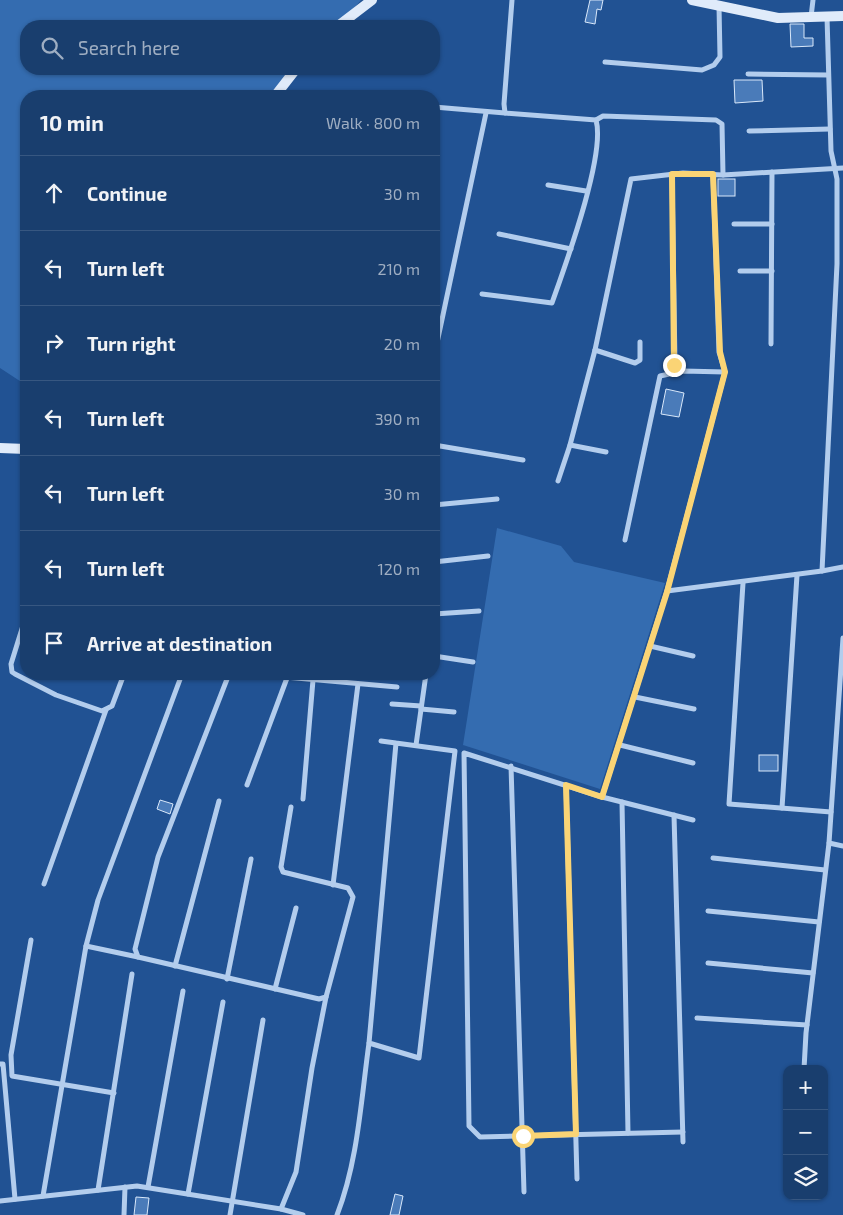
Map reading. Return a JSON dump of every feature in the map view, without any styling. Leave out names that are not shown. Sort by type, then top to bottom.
[{"type":"main road","points":[[346,20],[372,0]]},
{"type":"main road","points":[[692,0],[778,18],[843,16]]},
{"type":"main road","points":[[280,90],[291,75]]},
{"type":"main road","points":[[0,448],[20,449]]},
{"type":"street","points":[[505,113],[504,104],[512,0]]},
{"type":"street","points":[[811,17],[813,0]]},
{"type":"street","points":[[605,62],[702,70],[714,66],[720,57],[719,6]]},
{"type":"street","points":[[822,571],[837,264],[836,168],[831,151],[827,17]]},
{"type":"street","points":[[748,74],[828,75]]},
{"type":"street","points":[[440,108],[486,113],[596,120],[602,116],[716,120],[722,124],[723,175]]},
{"type":"street","points":[[440,329],[486,113]]},
{"type":"street","points":[[482,294],[552,303],[571,249],[594,163],[596,120]]},
{"type":"street","points":[[749,131],[830,129]]},
{"type":"street","points":[[558,481],[570,445],[595,350],[629,182],[635,178],[672,174],[723,175],[843,168]]},
{"type":"street","points":[[771,344],[772,172]]},
{"type":"street","points":[[672,174],[674,365]]},
{"type":"street","points":[[602,797],[667,592],[725,372],[720,352],[713,174]]},
{"type":"street","points":[[548,185],[586,191]]},
{"type":"street","points":[[734,224],[772,224]]},
{"type":"street","points":[[499,234],[571,249]]},
{"type":"street","points":[[740,271],[772,271]]},
{"type":"street","points":[[595,350],[635,363],[640,360],[640,342]]},
{"type":"street","points":[[625,540],[660,376],[683,371],[725,372]]},
{"type":"street","points":[[570,445],[606,452]]},
{"type":"street","points":[[440,446],[523,460]]},
{"type":"street","points":[[440,504],[497,499]]},
{"type":"street","points":[[440,561],[488,556]]},
{"type":"street","points":[[667,592],[743,583],[843,567]]},
{"type":"street","points":[[782,808],[798,575]]},
{"type":"street","points":[[743,583],[729,804],[831,812]]},
{"type":"street","points":[[440,614],[479,611]]},
{"type":"street","points":[[20,634],[10,664],[12,672],[20,676]]},
{"type":"street","points":[[804,1065],[807,1025],[829,843],[843,638]]},
{"type":"street","points":[[650,646],[693,656]]},
{"type":"street","points":[[440,657],[474,662]]},
{"type":"street","points":[[27,680],[56,695],[97,711],[106,710],[112,706],[122,680]]},
{"type":"street","points":[[43,1196],[86,946],[98,900],[180,680]]},
{"type":"street","points":[[138,957],[135,949],[158,857],[227,680]]},
{"type":"street","points":[[247,786],[284,680]]},
{"type":"street","points":[[303,799],[313,680],[397,687]]},
{"type":"street","points":[[416,746],[425,680]]},
{"type":"street","points":[[333,885],[358,684]]},
{"type":"street","points":[[635,697],[694,709]]},
{"type":"street","points":[[392,704],[454,712]]},
{"type":"street","points":[[44,884],[106,710]]},
{"type":"street","points":[[368,1043],[419,1058],[455,751],[381,740]]},
{"type":"street","points":[[337,1215],[346,1194],[368,1043],[396,743]]},
{"type":"street","points":[[620,745],[693,763]]},
{"type":"street","points":[[683,1132],[480,1137],[470,1126],[464,753],[511,766],[602,797],[693,820]]},
{"type":"street","points":[[511,766],[524,1192]]},
{"type":"street","points":[[566,785],[577,1179]]},
{"type":"street","points":[[175,966],[219,801]]},
{"type":"street","points":[[622,802],[628,1133]]},
{"type":"street","points":[[281,1209],[296,1172],[312,1068],[326,997],[353,900],[350,890],[285,874],[282,870],[291,806]]},
{"type":"street","points":[[674,815],[684,1142]]},
{"type":"street","points":[[829,843],[843,846]]},
{"type":"street","points":[[713,858],[825,870]]},
{"type":"street","points":[[227,979],[251,859]]},
{"type":"street","points":[[275,990],[296,908]]},
{"type":"street","points":[[708,911],[819,922]]},
{"type":"street","points":[[31,940],[12,1055],[12,1076],[114,1093]]},
{"type":"street","points":[[86,946],[275,990],[319,999],[326,997]]},
{"type":"street","points":[[708,964],[813,973]]},
{"type":"street","points":[[98,1190],[132,974]]},
{"type":"street","points":[[148,1187],[183,991]]},
{"type":"street","points":[[188,1194],[223,1002]]},
{"type":"street","points":[[697,1018],[807,1025]]},
{"type":"street","points":[[230,1215],[262,1020]]},
{"type":"street","points":[[0,1064],[3,1064],[15,1199]]},
{"type":"street","points":[[0,1119],[7,1119]]},
{"type":"street","points":[[124,1215],[125,1187]]},
{"type":"street","points":[[0,1201],[125,1187],[148,1187],[281,1209],[303,1215]]},
{"type":"shaded area","points":[[0,0],[361,0],[344,20],[20,20],[20,75],[298,75],[284,90],[20,90],[20,381],[0,368]]},
{"type":"shaded area","points":[[497,528],[561,546],[574,562],[665,583],[600,789],[463,745]]},
{"type":"building","points":[[590,0],[603,0],[601,10],[597,9],[595,24],[585,22]]},
{"type":"building","points":[[790,24],[804,24],[804,38],[813,38],[813,46],[791,47]]},
{"type":"building","points":[[734,80],[762,80],[763,101],[735,103]]},
{"type":"building","points":[[718,179],[735,179],[735,196],[718,196]]},
{"type":"building","points":[[666,389],[684,393],[679,417],[661,414]]},
{"type":"building","points":[[759,755],[778,755],[778,771],[759,771]]},
{"type":"building","points":[[160,800],[173,804],[170,814],[157,809]]},
{"type":"building","points":[[395,1194],[403,1196],[399,1215],[390,1215]]},
{"type":"building","points":[[136,1197],[149,1198],[147,1215],[134,1215]]},
{"type":"route","points":[[523,1136],[576,1134],[566,785],[602,797],[667,592],[725,372],[720,352],[713,174],[672,174],[674,365]]}]
